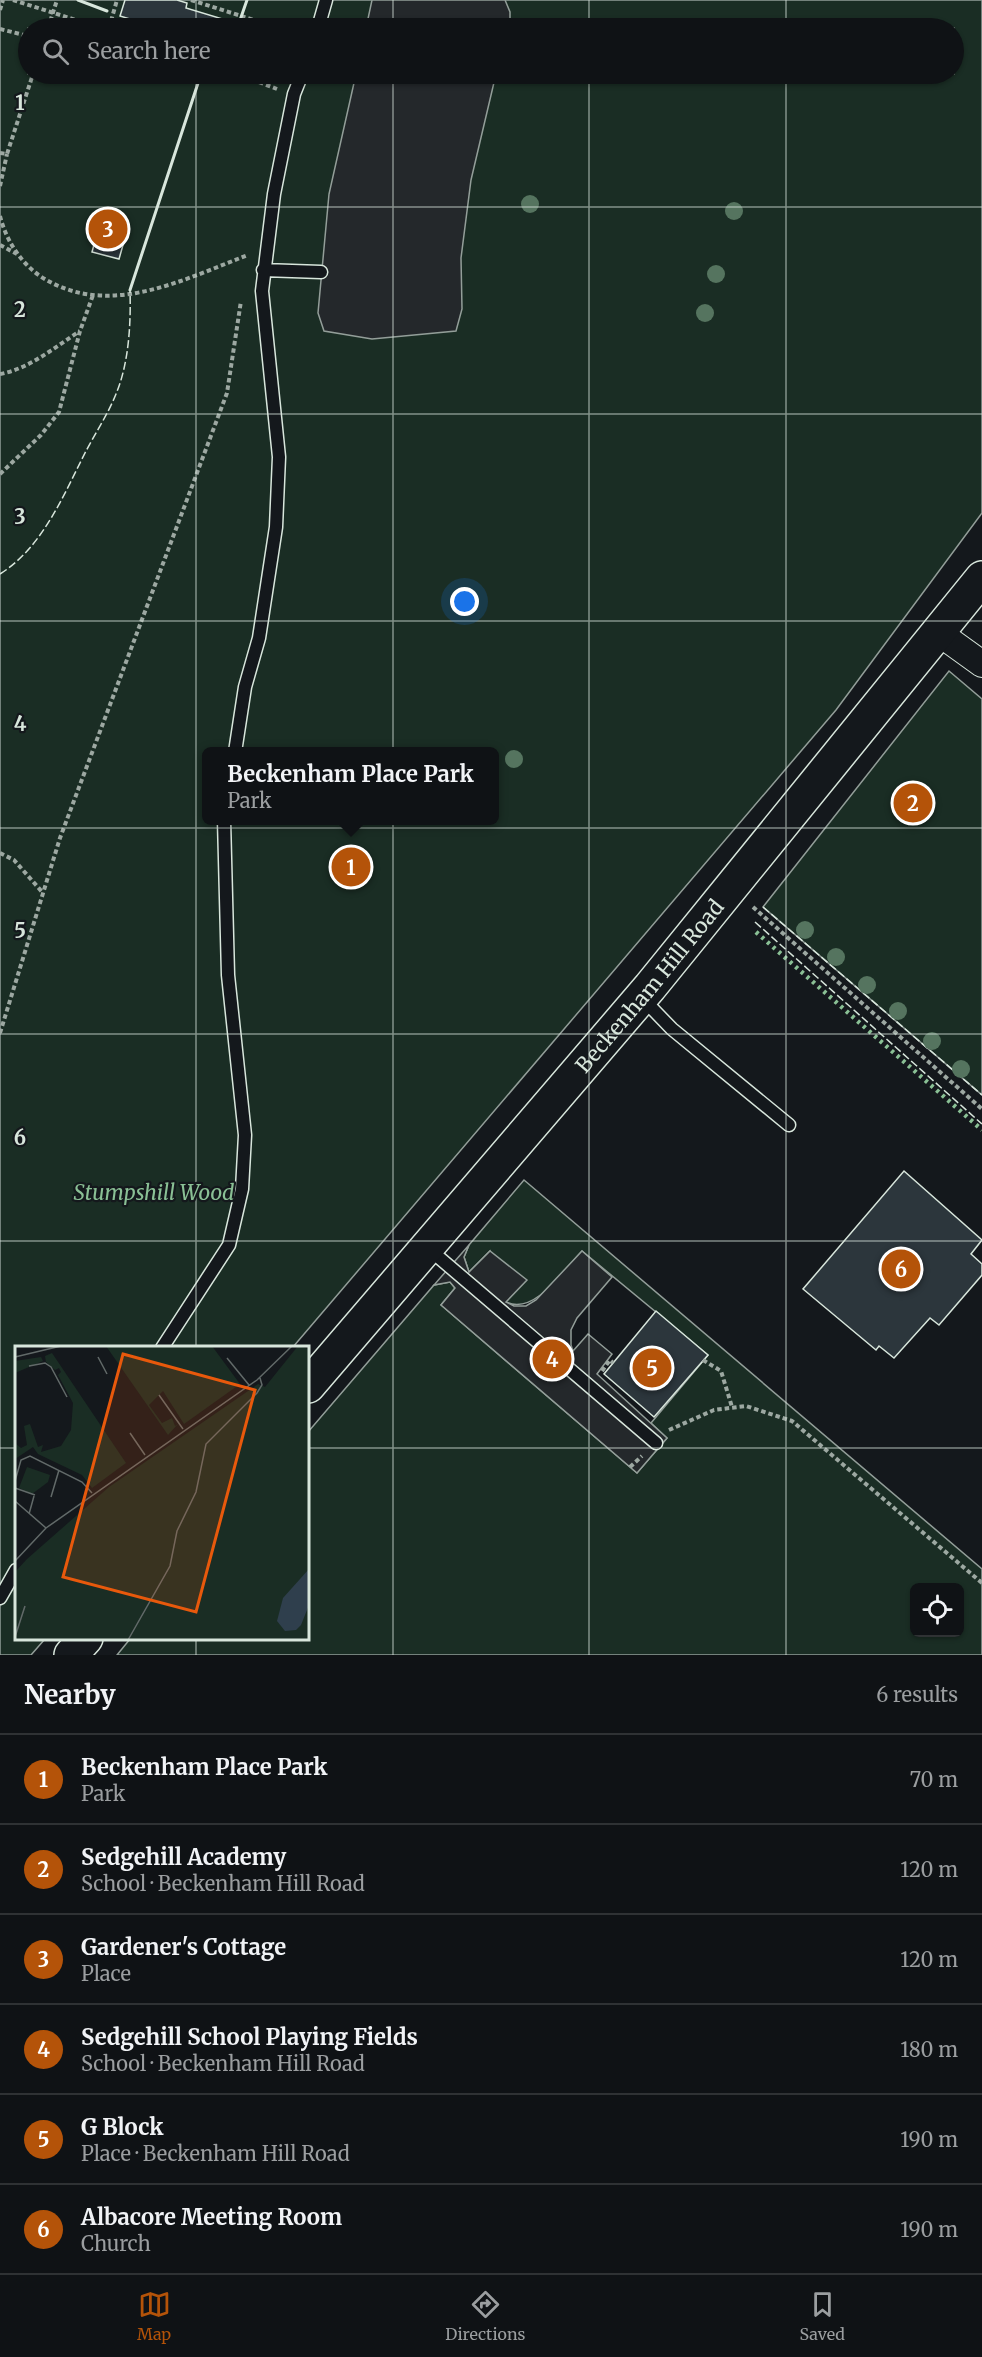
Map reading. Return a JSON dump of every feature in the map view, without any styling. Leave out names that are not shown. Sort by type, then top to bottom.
[{"type":"main road","name":"Beckenham Hill Road","points":[[309,1385],[641,997],[982,578]]},
{"type":"main road","points":[[71,1655],[84,1640]]},
{"type":"street","points":[[939,633],[982,664]]},
{"type":"lane","points":[[321,18],[326,0]]},
{"type":"lane","points":[[235,747],[245,687],[259,638],[276,527],[279,457],[262,291],[263,270],[294,94],[298,84]]},
{"type":"lane","points":[[263,270],[321,272]]},
{"type":"lane","points":[[163,1346],[229,1245],[242,1189],[245,1136],[228,975],[224,825]]},
{"type":"lane","points":[[641,997],[680,1036],[789,1125]]},
{"type":"lane","points":[[426,1246],[656,1443]]},
{"type":"lane","points":[[0,1598],[15,1572]]},
{"type":"path","points":[[0,10],[3,0]]},
{"type":"path","points":[[13,0],[71,18]]},
{"type":"path","points":[[51,18],[57,0]]},
{"type":"path","points":[[112,18],[117,0]]},
{"type":"path","points":[[191,0],[248,18]]},
{"type":"path","points":[[0,29],[18,34]]},
{"type":"path","points":[[0,186],[7,154],[30,84]]},
{"type":"path","points":[[266,84],[282,90]]},
{"type":"path","points":[[0,153],[7,154]]},
{"type":"path","points":[[0,216],[3,229],[18,254],[32,270],[49,282],[79,295],[130,296],[153,291],[248,255],[266,256]]},
{"type":"path","points":[[0,244],[18,254]]},
{"type":"path","points":[[246,266],[249,244]]},
{"type":"path","points":[[0,1033],[60,838],[227,393],[242,289]]},
{"type":"path","points":[[0,474],[41,435],[59,412],[80,331],[93,295]]},
{"type":"path","points":[[0,374],[12,372],[44,355],[80,331]]},
{"type":"path","points":[[0,853],[14,860],[43,893]]},
{"type":"path","points":[[731,888],[982,1109]]},
{"type":"path","points":[[703,1360],[721,1371],[732,1407]]},
{"type":"path","points":[[630,1467],[672,1427],[714,1410],[746,1406],[792,1421],[982,1583]]},
{"type":"green space","name":"Stumpshill Wood","points":[[0,0],[982,0],[982,513],[836,710],[294,1346],[15,1346],[15,1640],[44,1640],[31,1655],[0,1655]]},
{"type":"green space","points":[[949,671],[982,699],[982,1095],[763,907]]},
{"type":"green space","points":[[524,1180],[982,1569],[982,1655],[117,1655],[129,1640],[309,1640],[309,1431],[434,1285],[450,1282],[455,1288],[441,1305],[637,1473],[667,1438],[651,1423],[708,1355],[582,1251],[548,1289],[527,1303],[517,1305],[506,1302],[490,1251],[469,1272],[464,1257],[469,1245]]},
{"type":"shaded area","points":[[372,0],[505,0],[510,12],[510,18],[368,18]]},
{"type":"shaded area","points":[[354,84],[494,84],[471,180],[461,258],[462,309],[456,331],[372,339],[324,331],[318,313],[329,194]]},
{"type":"shaded area","points":[[469,1245],[464,1257],[469,1272],[490,1251],[527,1280],[506,1302],[514,1306],[526,1306],[536,1300],[582,1251],[612,1277],[577,1318],[571,1330],[571,1345],[573,1351],[588,1334],[612,1354],[597,1374],[667,1438],[637,1473],[441,1305],[455,1288],[450,1282],[434,1285]]},
{"type":"building","points":[[125,0],[177,0],[187,3],[186,8],[219,18],[126,18],[120,16]]},
{"type":"building","points":[[103,212],[121,217],[114,242],[123,245],[119,259],[92,252]]},
{"type":"building","points":[[904,1171],[982,1240],[971,1254],[982,1264],[982,1275],[939,1325],[930,1318],[894,1358],[879,1346],[876,1350],[803,1289]]},
{"type":"building","points":[[656,1311],[708,1355],[654,1417],[604,1374]]},
{"type":"hedge","points":[[756,932],[982,1130]]},
{"type":"fence","points":[[0,574],[15,563],[40,535],[113,401],[126,356],[130,290]]},
{"type":"fence","points":[[763,907],[982,1095]]},
{"type":"fence","points":[[755,922],[982,1124]]},
{"type":"wall","points":[[78,0],[107,11]]},
{"type":"wall","points":[[241,18],[247,0]]},
{"type":"wall","points":[[130,290],[198,84]]},
{"type":"place","name":"Gardener's Cottage","points":[[108,229]]},
{"type":"place","name":"Sedgehill Academy","points":[[913,803]]},
{"type":"place","name":"Beckenham Place Park","points":[[351,867]]},
{"type":"place","name":"Albacore Meeting Room","points":[[901,1269]]},
{"type":"place","name":"Sedgehill School Playing Fields","points":[[552,1359]]},
{"type":"place","name":"G Block","points":[[652,1368]]}]
